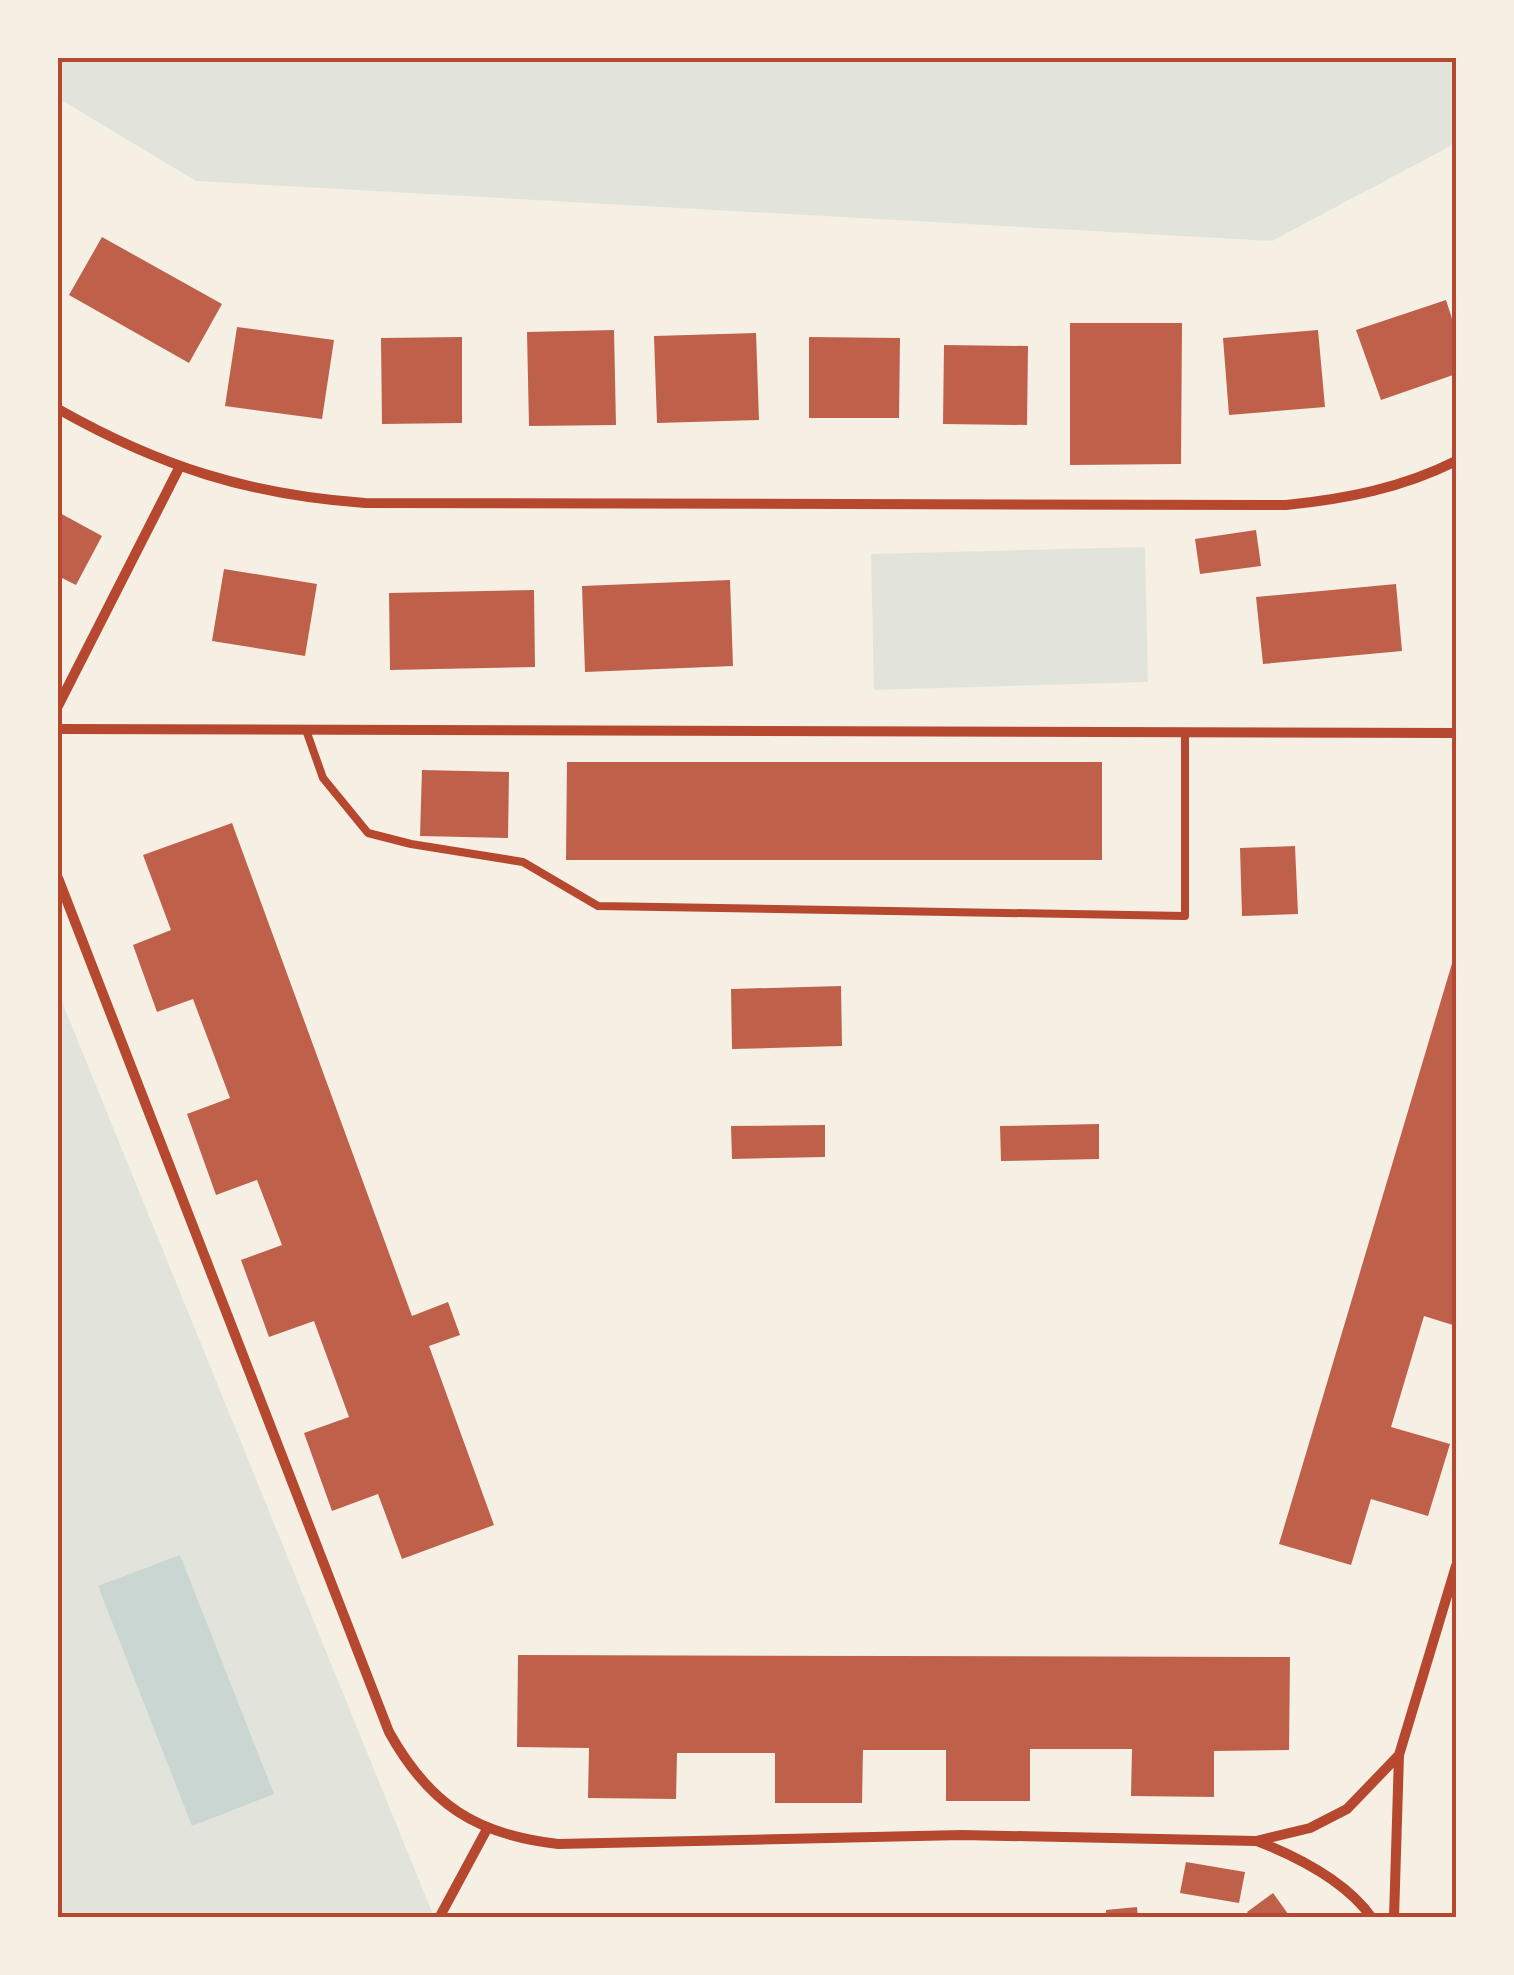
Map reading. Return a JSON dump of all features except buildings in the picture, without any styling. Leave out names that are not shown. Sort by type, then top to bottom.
[{"type":"street","points":[[58,409],[107,437],[179,468],[276,494],[366,503],[1286,506],[1384,490],[1456,461]]},
{"type":"street","points":[[58,706],[179,468]]},
{"type":"street","points":[[58,730],[1456,734]]},
{"type":"street","points":[[58,882],[388,1732],[428,1789],[457,1813],[521,1840],[558,1844],[962,1835],[1256,1840],[1310,1828],[1347,1808],[1398,1755]]},
{"type":"street","points":[[1394,1918],[1398,1755],[1456,1566]]},
{"type":"street","points":[[439,1918],[488,1829]]},
{"type":"street","points":[[1256,1840],[1297,1856],[1362,1903],[1372,1918]]},
{"type":"lane","points":[[306,730],[323,778],[368,833],[522,862],[598,906],[1185,916],[1185,734]]},
{"type":"shaded area","points":[[58,58],[1456,58],[1456,143],[1272,241],[196,181],[58,98]]},
{"type":"shaded area","points":[[1145,547],[1148,682],[874,690],[871,554]]},
{"type":"shaded area","points":[[58,992],[434,1917],[58,1917]]},
{"type":"shaded area","points":[[180,1555],[274,1794],[192,1826],[98,1586]]}]
